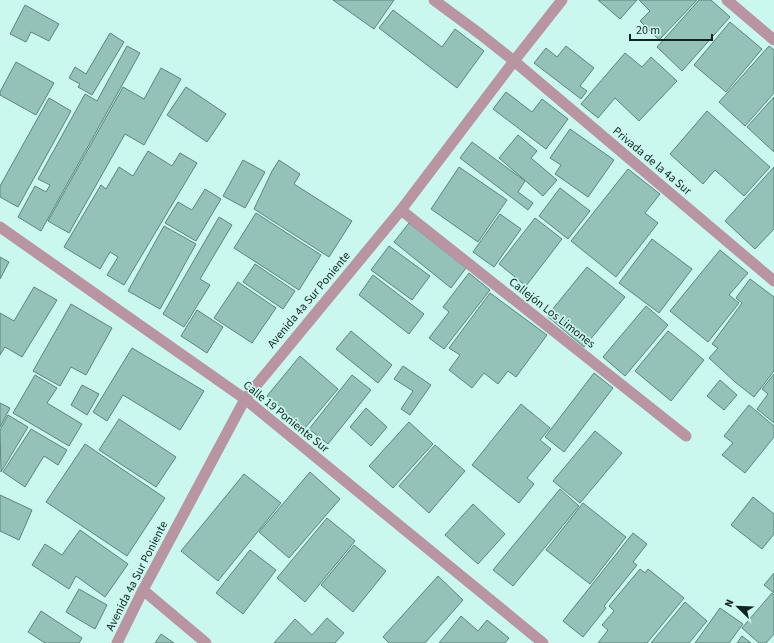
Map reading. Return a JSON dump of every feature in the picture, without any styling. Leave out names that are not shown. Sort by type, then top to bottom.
[{"type":"street","name":"Privada de la 4a Sur","points":[[434,0],[514,61],[774,281]]},
{"type":"street","name":"Avenida 4a Sur Poniente","points":[[117,643],[143,590],[245,399],[401,210],[562,0]]},
{"type":"street","points":[[726,0],[774,40]]},
{"type":"street","name":"Callejón Los Limones","points":[[401,210],[686,436]]},
{"type":"street","name":"Calle 19 Poniente Sur","points":[[0,227],[245,399],[543,643]]},
{"type":"street","points":[[143,590],[206,643]]},
{"type":"building","points":[[333,0],[394,0],[374,29]]},
{"type":"building","points":[[598,0],[637,0],[620,19]]},
{"type":"building","points":[[639,0],[697,0],[659,40],[640,21],[650,11]]},
{"type":"building","points":[[699,0],[711,0],[730,17],[682,71],[657,47]]},
{"type":"building","points":[[25,5],[59,24],[49,41],[31,32],[26,42],[10,34]]},
{"type":"building","points":[[393,10],[442,47],[455,29],[484,51],[457,88],[379,28]]},
{"type":"building","points":[[730,22],[762,49],[726,92],[694,65]]},
{"type":"building","points":[[110,33],[124,42],[92,95],[78,87],[80,84],[69,78],[75,67],[86,74]]},
{"type":"building","points":[[127,46],[140,53],[41,231],[18,217],[35,186],[46,192],[50,185],[38,179],[85,94],[97,101]]},
{"type":"building","points":[[566,46],[594,68],[580,86],[587,91],[581,99],[534,63],[546,48],[557,57]]},
{"type":"building","points":[[769,46],[774,50],[774,93],[745,126],[719,102]]},
{"type":"building","points":[[625,53],[642,67],[651,57],[677,81],[639,121],[615,98],[598,118],[581,104]]},
{"type":"building","points":[[16,62],[54,83],[36,115],[0,95],[0,92]]},
{"type":"building","points":[[161,68],[181,79],[144,145],[125,134],[69,233],[48,221],[123,87],[144,99]]},
{"type":"building","points":[[186,87],[226,114],[207,142],[167,115]]},
{"type":"building","points":[[506,92],[532,112],[542,99],[568,119],[546,149],[493,109]]},
{"type":"building","points":[[774,97],[774,152],[747,127]]},
{"type":"building","points":[[49,98],[71,111],[18,207],[0,197],[0,186]]},
{"type":"building","points":[[707,111],[770,167],[744,196],[715,170],[703,184],[670,154]]},
{"type":"building","points":[[570,129],[614,160],[588,197],[555,174],[561,165],[550,158]]},
{"type":"building","points":[[518,135],[537,151],[531,158],[557,180],[543,196],[499,158]]},
{"type":"building","points":[[472,142],[525,181],[518,192],[533,203],[528,210],[460,158]]},
{"type":"building","points":[[148,151],[172,166],[180,153],[197,163],[124,285],[107,275],[118,257],[110,252],[100,269],[64,247],[101,185],[106,189],[119,167],[133,176]]},
{"type":"building","points":[[243,160],[265,172],[245,208],[223,196]]},
{"type":"building","points":[[279,160],[300,174],[294,184],[352,221],[329,257],[254,209],[272,171]]},
{"type":"building","points":[[459,167],[507,200],[478,242],[431,209]]},
{"type":"building","points":[[774,167],[774,229],[755,249],[725,221]]},
{"type":"building","points":[[628,169],[660,194],[645,213],[658,223],[616,277],[571,241]]},
{"type":"building","points":[[560,188],[590,211],[568,239],[539,216]]},
{"type":"building","points":[[205,189],[221,199],[196,241],[165,223],[178,202],[192,210]]},
{"type":"building","points":[[256,213],[321,255],[299,290],[234,248]]},
{"type":"building","points":[[500,214],[521,229],[494,267],[473,252]]},
{"type":"building","points":[[219,217],[232,225],[200,279],[210,285],[184,327],[163,314]]},
{"type":"building","points":[[535,218],[562,239],[526,286],[499,264]]},
{"type":"building","points":[[409,223],[466,268],[451,288],[394,242]]},
{"type":"building","points":[[164,226],[196,244],[160,309],[128,291]]},
{"type":"building","points":[[652,239],[692,269],[659,313],[619,283]]},
{"type":"building","points":[[389,246],[430,276],[412,300],[371,270]]},
{"type":"building","points":[[720,250],[748,273],[729,295],[739,303],[708,342],[670,311]]},
{"type":"building","points":[[0,257],[9,262],[0,279]]},
{"type":"building","points":[[255,264],[295,291],[283,309],[243,282]]},
{"type":"building","points":[[587,267],[625,297],[584,347],[547,316]]},
{"type":"building","points":[[469,273],[490,290],[444,349],[429,338],[449,312],[443,307]]},
{"type":"building","points":[[373,275],[424,314],[409,334],[359,295]]},
{"type":"building","points":[[750,279],[774,297],[774,371],[754,397],[709,358],[718,348],[712,344],[742,303],[736,298]]},
{"type":"building","points":[[238,282],[276,308],[252,343],[214,318]]},
{"type":"building","points":[[34,287],[57,300],[22,357],[5,347],[0,355],[0,313],[14,321]]},
{"type":"building","points":[[490,293],[547,335],[516,377],[508,371],[498,384],[484,373],[472,388],[449,370],[460,355],[449,348]]},
{"type":"building","points":[[71,304],[112,328],[86,375],[71,367],[60,386],[33,371]]},
{"type":"building","points":[[646,306],[668,325],[625,376],[603,357]]},
{"type":"building","points":[[197,310],[223,327],[207,353],[181,336]]},
{"type":"building","points":[[351,331],[392,365],[378,383],[336,349]]},
{"type":"building","points":[[668,331],[704,360],[671,401],[635,371]]},
{"type":"building","points":[[132,348],[204,391],[180,430],[123,395],[107,421],[93,412]]},
{"type":"building","points":[[300,356],[338,389],[305,428],[267,396]]},
{"type":"building","points":[[403,366],[431,385],[410,415],[401,409],[413,391],[394,379]]},
{"type":"building","points":[[594,373],[613,388],[564,452],[545,437]]},
{"type":"building","points":[[774,374],[774,423],[757,409],[768,394],[762,389]]},
{"type":"building","points":[[35,375],[57,388],[47,403],[82,424],[69,446],[13,413]]},
{"type":"building","points":[[352,375],[371,390],[328,444],[309,429]]},
{"type":"building","points":[[720,380],[737,395],[724,410],[707,396]]},
{"type":"building","points":[[82,385],[99,394],[87,415],[71,405]]},
{"type":"building","points":[[0,403],[10,408],[0,427]]},
{"type":"building","points":[[521,404],[550,428],[540,440],[551,449],[527,478],[534,484],[519,503],[472,465]]},
{"type":"building","points":[[749,405],[774,426],[774,437],[745,473],[722,455],[733,443],[724,436]]},
{"type":"building","points":[[366,408],[387,427],[371,446],[350,427]]},
{"type":"building","points":[[8,415],[28,427],[1,472],[0,430]]},
{"type":"building","points":[[119,419],[176,457],[156,487],[99,450]]},
{"type":"building","points":[[409,422],[433,444],[393,488],[369,466]]},
{"type":"building","points":[[31,429],[67,450],[58,465],[44,456],[25,487],[3,472]]},
{"type":"building","points":[[595,431],[622,453],[580,503],[553,481]]},
{"type":"building","points":[[85,444],[165,498],[127,556],[46,502]]},
{"type":"building","points":[[435,445],[465,471],[429,513],[399,486]]},
{"type":"building","points":[[310,472],[340,499],[289,558],[259,532]]},
{"type":"building","points":[[244,474],[281,503],[218,581],[181,551]]},
{"type":"building","points":[[560,489],[579,506],[513,586],[493,570]]},
{"type":"building","points":[[0,495],[32,510],[19,540],[0,531]]},
{"type":"building","points":[[753,497],[774,514],[774,534],[762,549],[731,525]]},
{"type":"building","points":[[583,503],[626,537],[590,584],[546,550]]},
{"type":"building","points":[[473,504],[505,534],[478,564],[445,535]]},
{"type":"building","points":[[327,518],[355,541],[305,602],[277,578]]},
{"type":"building","points":[[80,530],[128,564],[105,597],[76,576],[69,589],[32,565],[45,544],[62,555]]},
{"type":"building","points":[[633,533],[647,544],[633,562],[637,565],[604,606],[606,608],[583,637],[563,621]]},
{"type":"building","points":[[354,545],[386,571],[353,612],[321,585]]},
{"type":"building","points":[[250,550],[276,570],[243,614],[216,593]]},
{"type":"building","points":[[640,569],[645,573],[648,569],[684,598],[647,643],[598,643],[608,630],[602,625],[614,611],[609,606]]},
{"type":"building","points":[[774,573],[774,593],[764,585]]},
{"type":"building","points":[[438,576],[463,600],[425,643],[389,643],[383,637]]},
{"type":"building","points":[[79,589],[107,605],[95,629],[66,612]]},
{"type":"building","points":[[772,593],[774,595],[774,634],[766,643],[759,643],[742,628]]},
{"type":"building","points":[[685,602],[707,621],[689,643],[651,643]]},
{"type":"building","points":[[720,608],[743,624],[729,643],[695,643]]},
{"type":"building","points":[[41,611],[82,638],[79,643],[45,643],[28,632]]},
{"type":"building","points":[[461,616],[478,631],[487,620],[509,638],[505,643],[439,643]]},
{"type":"building","points":[[327,618],[344,633],[335,643],[274,643],[295,619],[312,635]]},
{"type":"building","points":[[161,634],[174,643],[155,643]]},
{"type":"building","points":[[742,636],[751,643],[737,643]]}]
